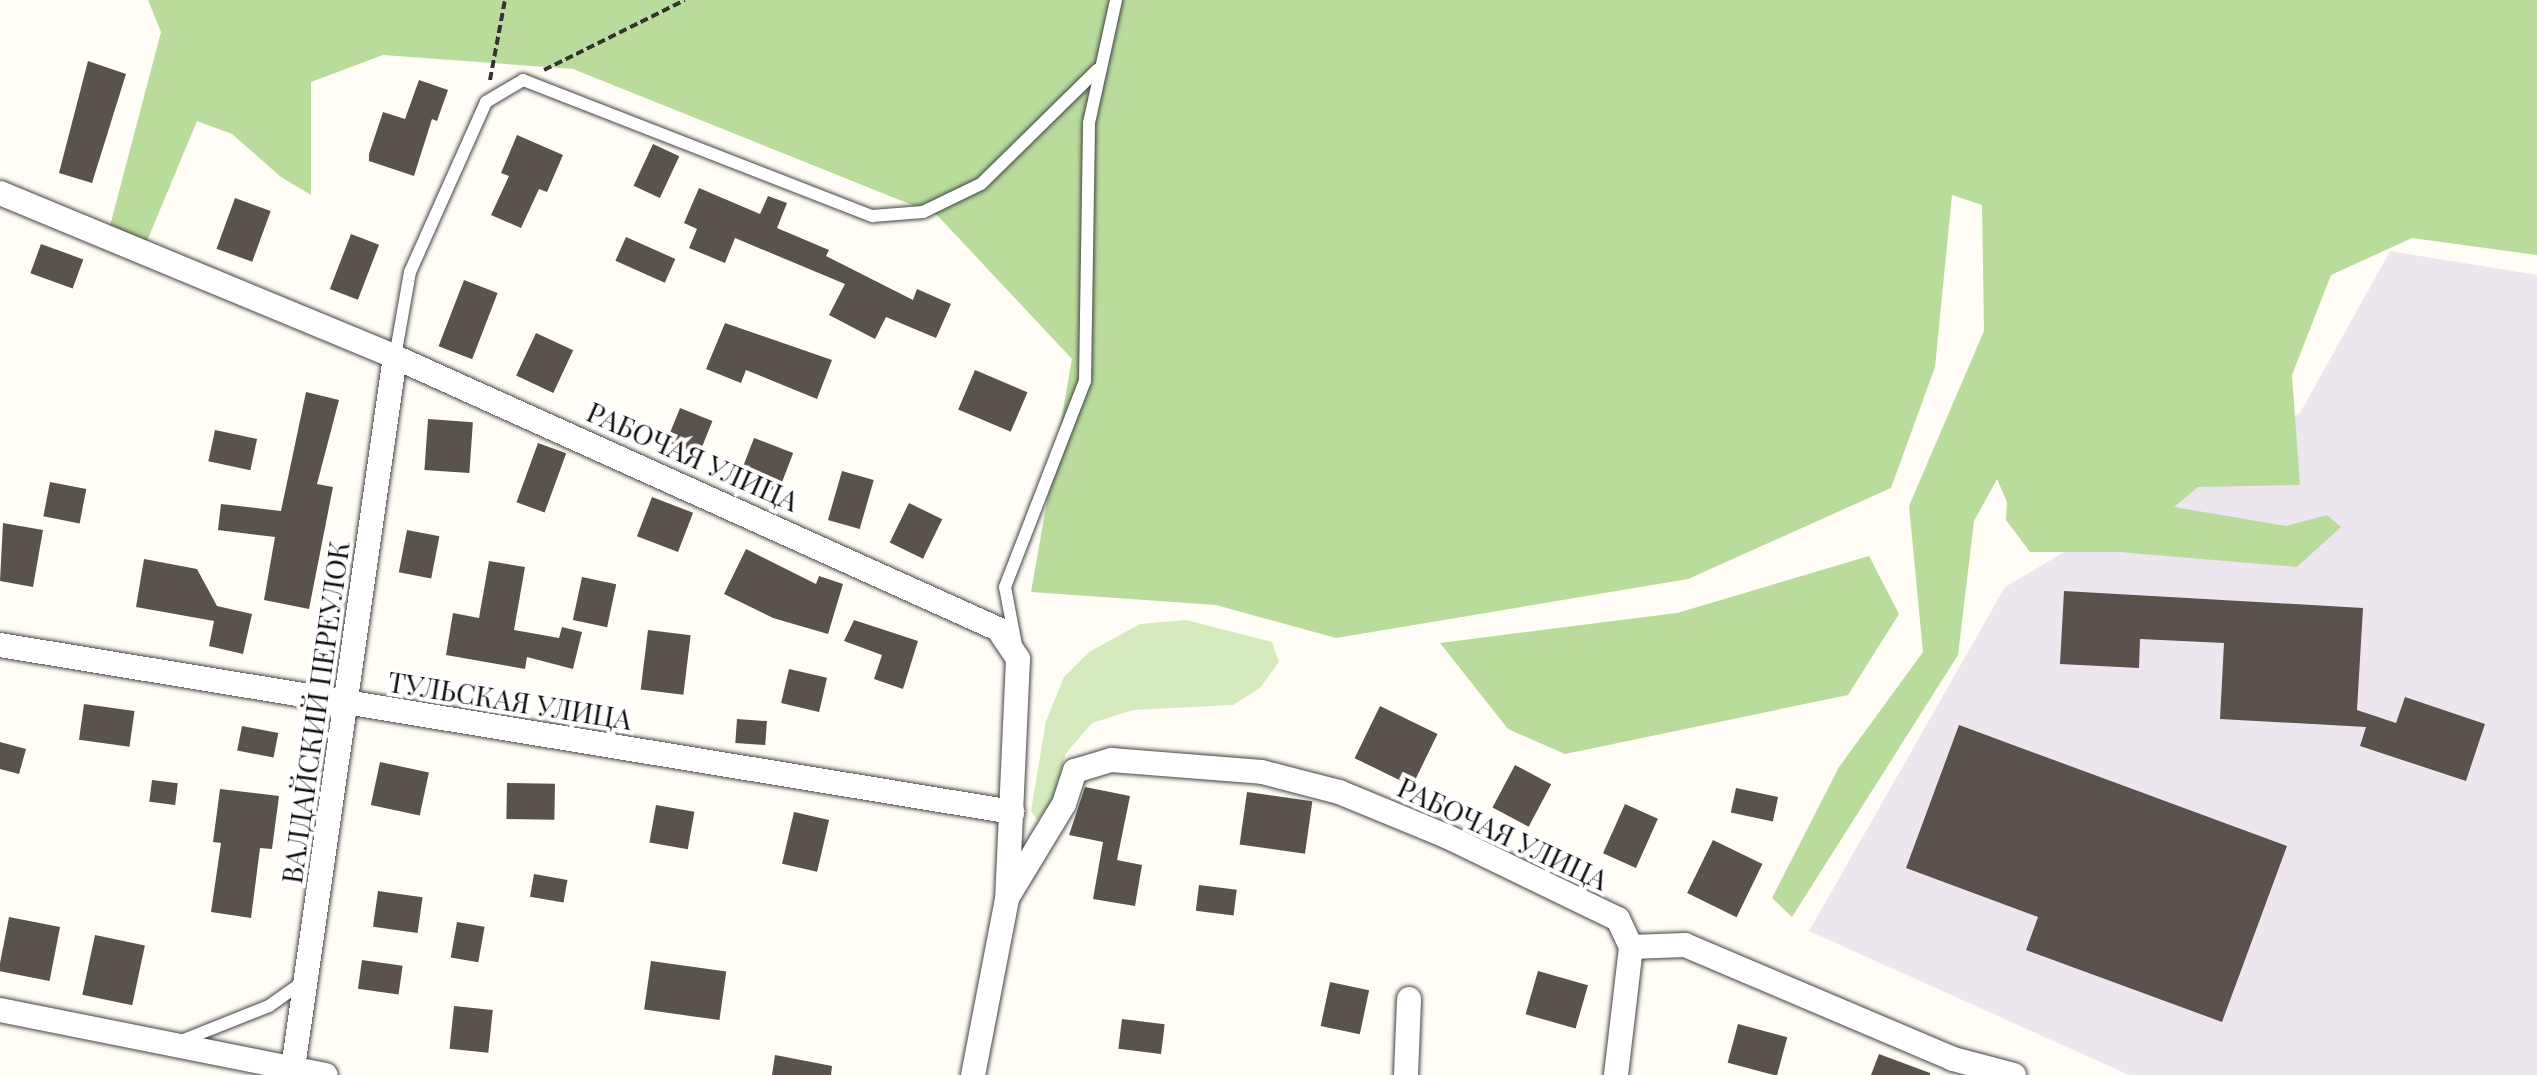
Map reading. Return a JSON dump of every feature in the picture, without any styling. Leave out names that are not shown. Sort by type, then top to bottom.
[{"type":"street","name":"РАБОЧАЯ УЛИЦА","points":[[0,193],[395,357],[967,611],[998,629],[1018,659]]},
{"type":"street","name":"ВАЛДАЙСКИЙ ПЕРЕУЛОК","points":[[292,1072],[348,704],[395,357]]},
{"type":"street","name":"ТУЛЬСКАЯ УЛИЦА","points":[[0,645],[1012,812]]},
{"type":"street","points":[[973,1075],[1007,899],[1018,659]]},
{"type":"street","name":"РАБОЧАЯ УЛИЦА","points":[[1007,899],[1064,804],[1075,771],[1111,760],[1262,772],[1339,792],[1446,836],[1618,919],[1631,947]]},
{"type":"street","points":[[1616,1075],[1631,947],[1685,945],[1953,1059],[2014,1075]]},
{"type":"street","points":[[1406,1075],[1409,999]]},
{"type":"street","points":[[0,1010],[292,1072],[326,1075]]},
{"type":"lane","points":[[1018,659],[1005,587],[1085,381],[1089,123],[1097,70],[1116,0]]},
{"type":"lane","points":[[395,357],[410,272],[486,102],[523,80],[872,216],[923,212],[981,184],[1097,70]]},
{"type":"lane","points":[[169,1044],[223,1028],[269,1006],[306,979]]},
{"type":"path","points":[[486,102],[505,0]]},
{"type":"path","points":[[523,80],[685,0]]},
{"type":"shaded area","points":[[2390,251],[2537,275],[2537,1075],[2129,1075],[1809,931],[2005,587],[2300,413]]},
{"type":"green space","points":[[148,0],[2537,0],[2537,255],[2412,238],[2331,275],[2292,375],[2300,485],[2198,487],[2174,507],[2286,526],[2327,515],[2341,527],[2297,567],[2119,552],[2030,552],[2006,520],[2007,502],[1997,479],[1974,521],[1958,655],[1792,917],[1772,898],[1839,767],[1923,652],[1909,506],[1984,331],[1982,205],[1952,195],[1935,367],[1891,488],[1688,579],[1336,638],[1216,605],[1031,592],[1072,359],[937,215],[573,69],[383,55],[311,82],[311,195],[281,177],[232,134],[197,121],[142,253],[106,241],[161,32]]},
{"type":"green space","points":[[1869,556],[1899,614],[1848,695],[1565,754],[1508,729],[1440,643],[1677,613]]},
{"type":"green space","points":[[1186,620],[1272,642],[1279,662],[1260,688],[1233,705],[1133,710],[1092,723],[1066,753],[1052,804],[1037,820],[1031,811],[1046,721],[1064,677],[1089,652],[1140,624]]},
{"type":"building","points":[[88,61],[126,74],[92,183],[59,173]]},
{"type":"building","points":[[419,80],[448,90],[437,121],[432,119],[414,176],[369,161],[369,154],[383,112],[405,119]]},
{"type":"building","points":[[517,135],[563,155],[547,192],[539,189],[521,228],[491,215],[509,176],[501,173]]},
{"type":"building","points":[[653,144],[679,156],[660,198],[634,186]]},
{"type":"building","points":[[699,188],[760,214],[768,196],[787,203],[777,228],[829,250],[826,256],[913,300],[917,289],[951,304],[936,338],[886,317],[875,339],[829,315],[845,284],[735,238],[725,263],[689,248],[697,229],[684,223]]},
{"type":"building","points":[[235,198],[271,211],[252,262],[217,249]]},
{"type":"building","points":[[351,234],[379,245],[358,300],[330,289]]},
{"type":"building","points":[[626,237],[675,259],[665,283],[615,261]]},
{"type":"building","points":[[41,244],[83,259],[73,289],[30,273]]},
{"type":"building","points":[[464,280],[498,293],[472,359],[439,346]]},
{"type":"building","points":[[725,323],[832,360],[817,399],[746,370],[741,383],[706,369]]},
{"type":"building","points":[[536,333],[573,350],[553,393],[516,376]]},
{"type":"building","points":[[975,370],[1027,392],[1011,432],[958,410]]},
{"type":"building","points":[[306,392],[339,400],[317,484],[333,487],[309,609],[264,600],[275,537],[218,530],[221,504],[281,511]]},
{"type":"building","points":[[680,408],[712,421],[699,454],[667,441]]},
{"type":"building","points":[[428,419],[473,422],[469,473],[424,470]]},
{"type":"building","points":[[215,430],[257,439],[250,470],[208,461]]},
{"type":"building","points":[[754,438],[793,453],[778,492],[739,477]]},
{"type":"building","points":[[538,443],[566,453],[545,512],[516,502]]},
{"type":"building","points":[[842,471],[874,480],[860,529],[828,520]]},
{"type":"building","points":[[50,482],[86,489],[80,523],[43,516]]},
{"type":"building","points":[[652,497],[693,513],[678,552],[637,536]]},
{"type":"building","points":[[909,503],[942,519],[923,559],[890,543]]},
{"type":"building","points":[[3,523],[43,530],[33,587],[0,581]]},
{"type":"building","points":[[407,530],[439,536],[431,579],[399,572]]},
{"type":"building","points":[[746,549],[816,584],[819,576],[843,584],[828,634],[773,618],[724,594]]},
{"type":"building","points":[[144,559],[197,569],[217,606],[252,614],[243,654],[209,646],[214,621],[136,607]]},
{"type":"building","points":[[489,561],[525,567],[514,630],[559,638],[562,627],[582,632],[573,669],[527,657],[525,669],[446,655],[453,613],[479,618]]},
{"type":"building","points":[[582,577],[616,584],[607,627],[573,620]]},
{"type":"building","points":[[2064,591],[2363,608],[2357,710],[2396,723],[2405,697],[2485,724],[2466,781],[2360,746],[2366,727],[2220,719],[2224,643],[2140,639],[2139,668],[2060,664]]},
{"type":"building","points":[[854,620],[918,641],[903,689],[874,679],[882,655],[844,641]]},
{"type":"building","points":[[648,630],[691,635],[683,695],[641,690]]},
{"type":"building","points":[[789,669],[827,678],[819,712],[781,703]]},
{"type":"building","points":[[84,704],[135,711],[129,747],[79,740]]},
{"type":"building","points":[[1380,706],[1438,734],[1412,786],[1355,758]]},
{"type":"building","points":[[737,719],[767,721],[765,745],[735,743]]},
{"type":"building","points":[[1959,725],[2287,846],[2222,1022],[2026,950],[2038,917],[1906,868]]},
{"type":"building","points":[[242,726],[278,733],[274,758],[237,751]]},
{"type":"building","points":[[0,742],[26,749],[19,774],[0,769]]},
{"type":"building","points":[[380,762],[429,772],[420,815],[371,805]]},
{"type":"building","points":[[1515,765],[1551,784],[1529,827],[1492,807]]},
{"type":"building","points":[[152,780],[178,783],[175,805],[149,802]]},
{"type":"building","points":[[507,783],[555,784],[554,820],[506,819]]},
{"type":"building","points":[[1085,787],[1130,796],[1117,860],[1142,865],[1135,906],[1093,899],[1103,842],[1069,835]]},
{"type":"building","points":[[1736,788],[1778,797],[1773,821],[1731,812]]},
{"type":"building","points":[[220,789],[279,796],[272,849],[260,848],[251,918],[211,912],[221,843],[213,842]]},
{"type":"building","points":[[1247,792],[1312,801],[1305,854],[1240,844]]},
{"type":"building","points":[[1625,804],[1658,819],[1636,868],[1603,853]]},
{"type":"building","points":[[656,805],[694,812],[688,849],[649,842]]},
{"type":"building","points":[[794,812],[829,820],[817,872],[782,864]]},
{"type":"building","points":[[1713,840],[1762,864],[1737,917],[1687,893]]},
{"type":"building","points":[[534,874],[567,880],[563,903],[530,897]]},
{"type":"building","points":[[1199,885],[1237,890],[1234,915],[1196,911]]},
{"type":"building","points":[[378,891],[423,897],[418,933],[373,927]]},
{"type":"building","points":[[9,917],[60,927],[50,981],[0,971]]},
{"type":"building","points":[[457,922],[485,927],[478,962],[451,957]]},
{"type":"building","points":[[95,935],[145,946],[132,1005],[82,995]]},
{"type":"building","points":[[362,960],[403,966],[399,994],[358,989]]},
{"type":"building","points":[[651,961],[726,972],[719,1020],[644,1010]]},
{"type":"building","points":[[1538,971],[1588,985],[1576,1029],[1526,1014]]},
{"type":"building","points":[[1330,982],[1369,990],[1360,1034],[1321,1026]]},
{"type":"building","points":[[454,1006],[493,1010],[488,1053],[450,1049]]},
{"type":"building","points":[[1122,1019],[1165,1024],[1161,1054],[1118,1049]]},
{"type":"building","points":[[1738,1024],[1787,1037],[1777,1075],[1728,1063]]},
{"type":"building","points":[[1879,1054],[1930,1073],[1930,1075],[1871,1075]]},
{"type":"building","points":[[775,1055],[832,1066],[831,1075],[772,1075]]}]
